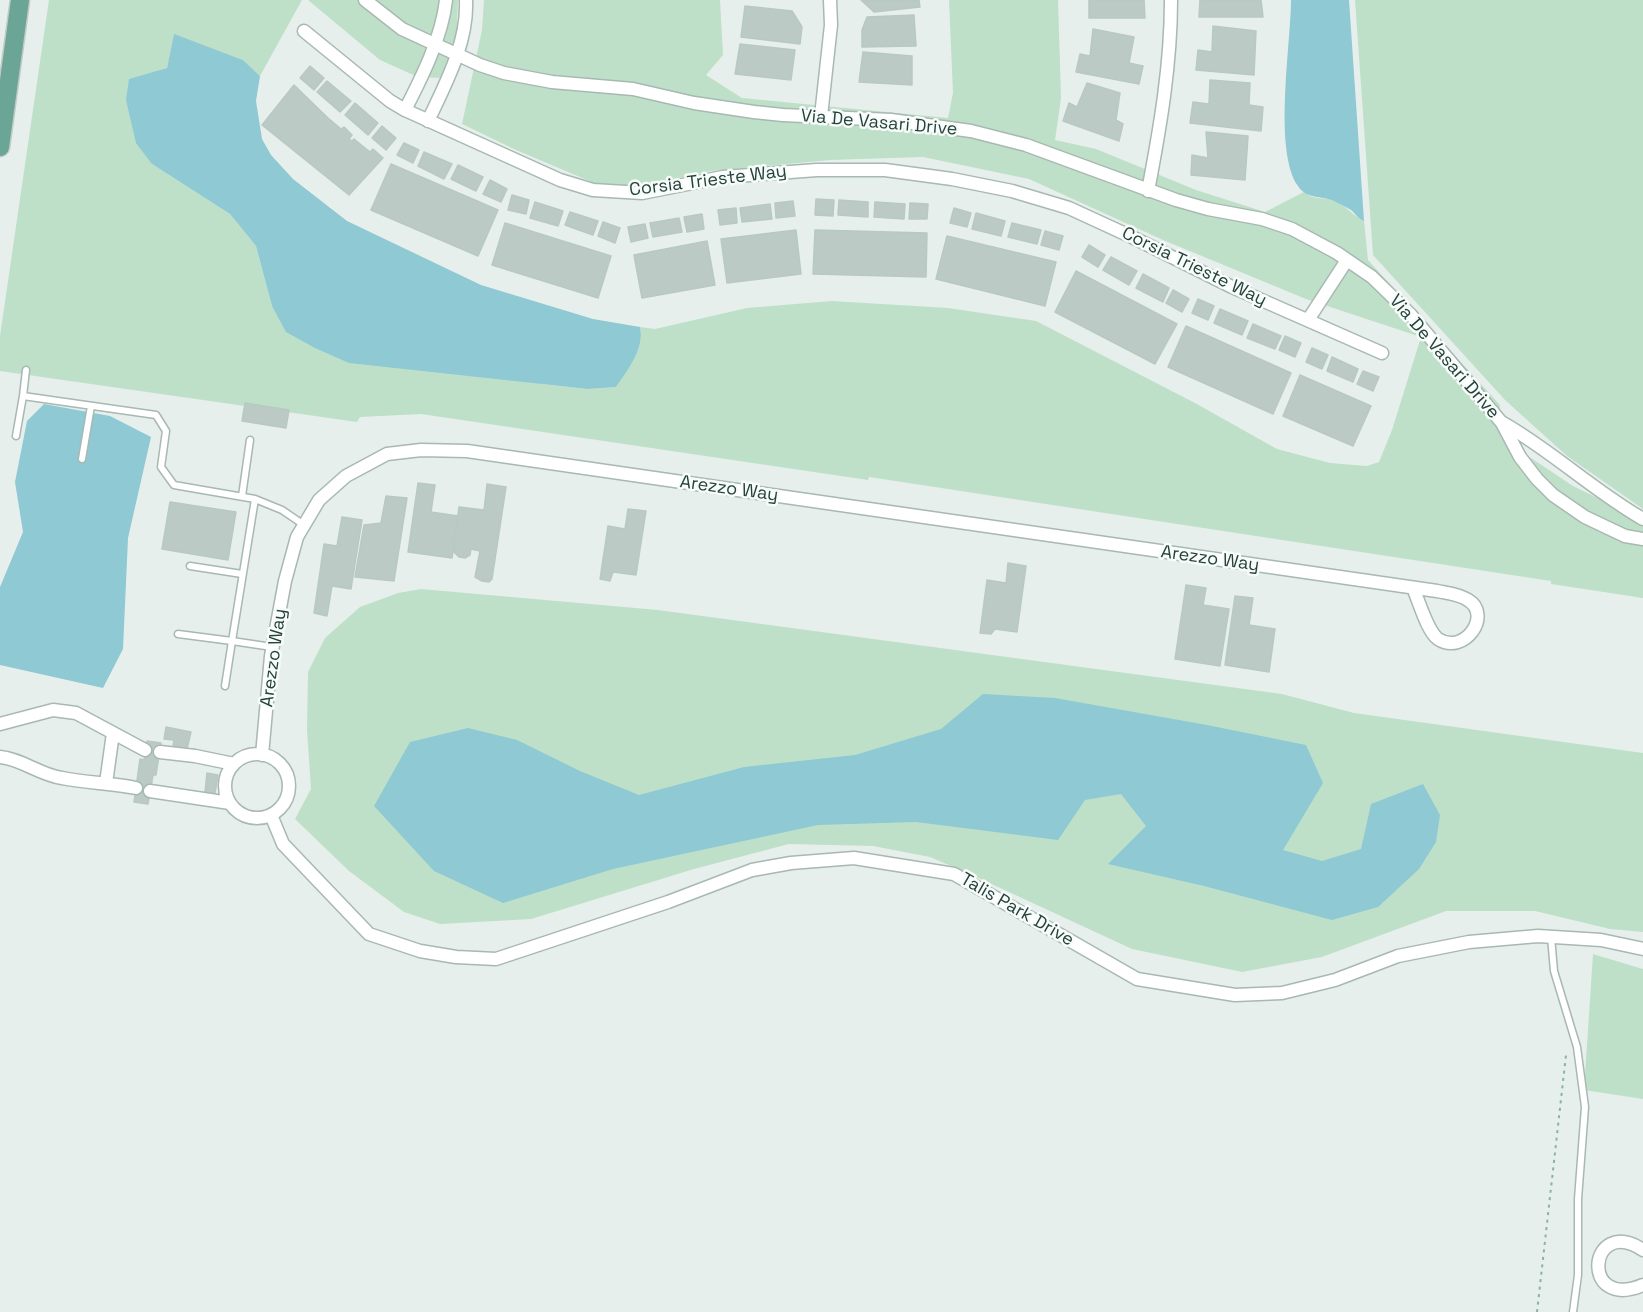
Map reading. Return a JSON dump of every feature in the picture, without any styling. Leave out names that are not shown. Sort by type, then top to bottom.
[{"type":"main road","points":[[0,147],[20,0]]},
{"type":"street","name":"Via De Vasari Drive","points":[[365,0],[402,29],[480,66],[504,73],[552,82],[633,89],[754,112],[891,120],[971,131],[1026,145],[1148,191],[1208,209],[1262,219],[1292,229],[1316,240],[1372,277],[1411,315],[1502,423],[1520,457],[1553,495],[1585,517],[1625,536],[1643,539]]},
{"type":"street","points":[[405,110],[424,74],[442,21],[446,0]]},
{"type":"street","points":[[428,121],[457,54],[467,17],[466,0]]},
{"type":"street","points":[[821,116],[831,24],[830,0]]},
{"type":"street","points":[[1148,191],[1168,74],[1171,0]]},
{"type":"street","name":"Corsia Trieste Way","points":[[304,31],[390,101],[405,110],[560,180],[593,190],[642,193],[723,177],[817,170],[885,170],[952,179],[1012,191],[1069,208],[1232,287],[1382,353]]},
{"type":"street","points":[[1308,320],[1347,260]]},
{"type":"street","name":"Via De Vasari Drive","points":[[1502,423],[1524,435],[1590,484],[1643,519]]},
{"type":"street","name":"Arezzo Way","points":[[262,755],[273,647],[292,552],[304,525],[319,501],[346,476],[387,454],[421,450],[467,451],[1413,588],[1460,596],[1471,601],[1477,608],[1475,630],[1469,637],[1458,642],[1448,642],[1437,638],[1413,588]]},
{"type":"street","points":[[0,724],[53,710],[75,713],[146,750]]},
{"type":"street","points":[[106,783],[113,733]]},
{"type":"street","points":[[160,752],[234,764]]},
{"type":"street","points":[[262,755],[272,758],[286,772],[289,792],[279,809],[262,818],[244,815],[230,803],[225,783],[234,764],[242,758],[262,755]]},
{"type":"street","points":[[0,757],[10,758],[60,778],[136,788]]},
{"type":"street","points":[[150,791],[230,803]]},
{"type":"street","name":"Talis Park Drive","points":[[271,815],[283,844],[369,934],[420,951],[456,957],[496,958],[668,902],[752,870],[791,862],[854,858],[954,874],[1137,979],[1235,995],[1282,993],[1335,981],[1398,956],[1469,942],[1538,936],[1642,945]]},
{"type":"street","points":[[1643,1250],[1632,1243],[1611,1243],[1604,1248],[1599,1258],[1601,1280],[1607,1287],[1619,1291],[1633,1289],[1643,1284]]},
{"type":"lane","points":[[16,436],[26,370]]},
{"type":"lane","points":[[22,396],[156,415],[166,431],[161,467],[174,485],[255,499],[282,510],[304,525]]},
{"type":"lane","points":[[82,459],[91,405]]},
{"type":"lane","points":[[242,496],[250,440]]},
{"type":"lane","points":[[225,686],[255,499]]},
{"type":"lane","points":[[190,566],[242,574]]},
{"type":"lane","points":[[178,634],[273,647]]},
{"type":"lane","points":[[1551,937],[1554,971],[1573,1028],[1585,1107],[1578,1199],[1578,1275],[1573,1312]]},
{"type":"path","points":[[1537,1312],[1567,1051],[1573,1028]]},
{"type":"green space","points":[[49,0],[302,0],[260,76],[243,60],[174,35],[167,68],[150,74],[152,164],[230,214],[256,246],[272,306],[542,384],[588,389],[616,387],[638,351],[640,327],[655,329],[747,308],[832,301],[948,308],[1036,321],[1195,403],[1277,449],[1330,463],[1367,466],[1379,462],[1392,430],[1421,337],[1306,299],[1163,240],[1029,179],[923,157],[830,160],[711,171],[640,186],[599,185],[462,124],[482,30],[484,0],[720,0],[723,55],[706,75],[742,98],[948,118],[953,93],[949,0],[1058,0],[1061,98],[1055,140],[1096,149],[1196,190],[1265,212],[1304,192],[1307,195],[1337,202],[1364,221],[1368,260],[1500,405],[1501,438],[1573,486],[1643,520],[1643,598],[1551,584],[1551,581],[869,477],[868,480],[421,414],[360,417],[357,422],[0,371],[0,336]]},
{"type":"green space","points":[[308,0],[458,0],[456,49],[443,78],[418,77],[380,60]]},
{"type":"green space","points":[[1355,0],[1643,0],[1643,509],[1567,456],[1505,400],[1373,255]]},
{"type":"green space","points":[[421,589],[658,610],[1282,694],[1354,713],[1643,753],[1643,932],[1610,929],[1535,911],[1446,911],[1322,957],[1242,972],[1132,949],[930,857],[873,846],[789,844],[694,869],[531,919],[440,924],[404,912],[349,871],[295,819],[311,789],[307,730],[308,672],[325,638],[360,607],[398,593]]},
{"type":"green space","points":[[1593,954],[1643,969],[1643,1099],[1584,1090]]},
{"type":"water","points":[[1291,0],[1349,0],[1364,221],[1351,210],[1334,201],[1306,193],[1298,186],[1291,170],[1286,148],[1285,96]]},
{"type":"water","points":[[174,34],[243,60],[260,76],[256,101],[262,139],[271,155],[293,179],[347,221],[481,285],[593,319],[640,327],[638,351],[616,387],[588,389],[349,363],[286,332],[272,306],[256,246],[230,214],[152,164],[136,143],[126,100],[129,79],[167,68]]},
{"type":"water","points":[[44,404],[110,416],[151,437],[128,538],[123,649],[103,688],[0,665],[0,587],[23,532],[15,482],[27,421]]},
{"type":"water","points":[[983,694],[1055,698],[1306,745],[1323,783],[1283,850],[1322,861],[1361,849],[1371,804],[1423,784],[1440,815],[1436,842],[1419,869],[1378,907],[1332,920],[1204,886],[1108,864],[1146,826],[1121,794],[1085,800],[1058,840],[916,822],[818,825],[613,869],[503,903],[434,871],[374,806],[410,742],[468,728],[517,740],[580,771],[639,795],[744,767],[855,755],[941,729]]},
{"type":"building","points":[[861,0],[919,0],[920,7],[874,12]]},
{"type":"building","points":[[1089,0],[1144,0],[1145,18],[1089,18]]},
{"type":"building","points":[[1200,0],[1261,0],[1263,17],[1199,17]]},
{"type":"building","points":[[745,6],[792,11],[802,27],[800,44],[741,37]]},
{"type":"building","points":[[914,15],[916,46],[862,47],[862,30],[867,17]]},
{"type":"building","points":[[1213,26],[1256,31],[1254,75],[1196,70],[1198,50],[1212,52]]},
{"type":"building","points":[[1093,29],[1134,37],[1129,63],[1143,66],[1139,84],[1076,72],[1080,54],[1090,56]]},
{"type":"building","points":[[740,44],[795,50],[791,80],[735,74]]},
{"type":"building","points":[[863,52],[912,56],[912,85],[859,82]]},
{"type":"building","points":[[310,66],[324,78],[314,90],[300,78]]},
{"type":"building","points":[[1210,80],[1250,83],[1249,105],[1263,107],[1261,131],[1190,123],[1193,102],[1209,104]]},
{"type":"building","points":[[327,81],[351,101],[340,112],[317,92]]},
{"type":"building","points":[[1087,83],[1120,93],[1116,120],[1123,124],[1119,141],[1063,121],[1069,103],[1077,107]]},
{"type":"building","points":[[294,85],[341,129],[344,127],[352,135],[349,139],[352,141],[354,139],[370,152],[373,149],[383,158],[349,195],[262,125]]},
{"type":"building","points":[[355,103],[378,123],[368,135],[345,115]]},
{"type":"building","points":[[382,126],[396,138],[386,150],[372,138]]},
{"type":"building","points":[[1206,132],[1248,136],[1245,180],[1191,175],[1192,155],[1208,158]]},
{"type":"building","points":[[404,143],[419,150],[413,163],[397,155]]},
{"type":"building","points":[[424,152],[452,164],[444,179],[418,166]]},
{"type":"building","points":[[391,164],[498,210],[478,256],[371,210]]},
{"type":"building","points":[[458,165],[483,177],[476,191],[451,179]]},
{"type":"building","points":[[490,180],[507,189],[501,202],[483,194]]},
{"type":"building","points":[[512,195],[529,200],[526,214],[508,210]]},
{"type":"building","points":[[816,199],[834,200],[833,216],[815,215]]},
{"type":"building","points":[[839,200],[868,202],[868,217],[838,215]]},
{"type":"building","points":[[793,201],[795,216],[776,218],[775,203]]},
{"type":"building","points":[[535,202],[563,211],[558,226],[530,218]]},
{"type":"building","points":[[875,202],[905,204],[904,219],[874,217]]},
{"type":"building","points":[[910,203],[928,204],[927,219],[909,219]]},
{"type":"building","points":[[770,204],[772,219],[742,222],[740,208]]},
{"type":"building","points":[[736,208],[737,223],[720,225],[718,210]]},
{"type":"building","points":[[954,208],[971,213],[967,227],[950,223]]},
{"type":"building","points":[[570,212],[598,221],[593,235],[565,225]]},
{"type":"building","points":[[976,213],[1005,221],[1001,236],[972,229]]},
{"type":"building","points":[[702,214],[704,229],[687,232],[684,217]]},
{"type":"building","points":[[679,218],[682,232],[653,237],[650,223]]},
{"type":"building","points":[[603,222],[620,228],[615,243],[598,236]]},
{"type":"building","points":[[505,223],[611,256],[598,298],[492,265]]},
{"type":"building","points":[[1012,223],[1041,230],[1037,244],[1008,237]]},
{"type":"building","points":[[645,224],[648,238],[631,242],[628,227]]},
{"type":"building","points":[[796,230],[801,274],[727,283],[721,239]]},
{"type":"building","points":[[815,230],[927,233],[926,277],[813,274]]},
{"type":"building","points":[[1045,231],[1063,236],[1059,250],[1041,245]]},
{"type":"building","points":[[947,236],[1056,262],[1045,306],[936,279]]},
{"type":"building","points":[[707,241],[715,285],[642,298],[634,255]]},
{"type":"building","points":[[1089,245],[1105,255],[1098,267],[1082,257]]},
{"type":"building","points":[[1111,257],[1137,271],[1129,285],[1103,270]]},
{"type":"building","points":[[1076,271],[1177,324],[1155,364],[1055,312]]},
{"type":"building","points":[[1143,274],[1169,288],[1163,302],[1136,288]]},
{"type":"building","points":[[1173,290],[1189,299],[1182,312],[1166,303]]},
{"type":"building","points":[[1198,299],[1214,306],[1208,320],[1192,313]]},
{"type":"building","points":[[1220,309],[1248,321],[1242,335],[1214,323]]},
{"type":"building","points":[[1253,324],[1281,336],[1275,349],[1247,338]]},
{"type":"building","points":[[1186,326],[1291,373],[1273,414],[1168,367]]},
{"type":"building","points":[[1285,336],[1301,343],[1295,357],[1279,350]]},
{"type":"building","points":[[1312,348],[1328,355],[1322,369],[1306,362]]},
{"type":"building","points":[[1332,357],[1358,369],[1353,382],[1327,371]]},
{"type":"building","points":[[1363,371],[1379,377],[1373,391],[1357,384]]},
{"type":"building","points":[[1300,375],[1371,406],[1353,446],[1283,416]]},
{"type":"building","points":[[245,403],[289,410],[286,428],[242,421]]},
{"type":"building","points":[[418,483],[435,485],[431,512],[458,516],[452,558],[408,552]]},
{"type":"building","points":[[487,484],[506,487],[492,579],[489,582],[475,577],[480,551],[471,549],[470,555],[465,558],[459,557],[453,551],[459,507],[484,510]]},
{"type":"building","points":[[386,496],[407,498],[394,581],[355,577],[364,525],[381,523]]},
{"type":"building","points":[[170,502],[236,512],[228,560],[162,549]]},
{"type":"building","points":[[628,509],[646,511],[636,575],[613,572],[610,581],[600,579],[608,526],[625,529]]},
{"type":"building","points":[[342,517],[362,520],[351,589],[332,586],[327,616],[314,613],[324,544],[337,546]]},
{"type":"building","points":[[1008,563],[1026,566],[1017,632],[995,629],[991,634],[980,633],[987,580],[1006,583]]},
{"type":"building","points":[[1186,585],[1206,588],[1203,605],[1229,609],[1220,666],[1175,659]]},
{"type":"building","points":[[1235,596],[1253,598],[1249,625],[1275,629],[1269,672],[1225,665]]},
{"type":"building","points":[[166,727],[191,732],[187,749],[173,746],[174,740],[164,739]]},
{"type":"building","points":[[147,741],[161,743],[148,804],[134,802],[140,759],[144,760]]},
{"type":"building","points":[[207,773],[218,775],[215,793],[205,792]]}]
